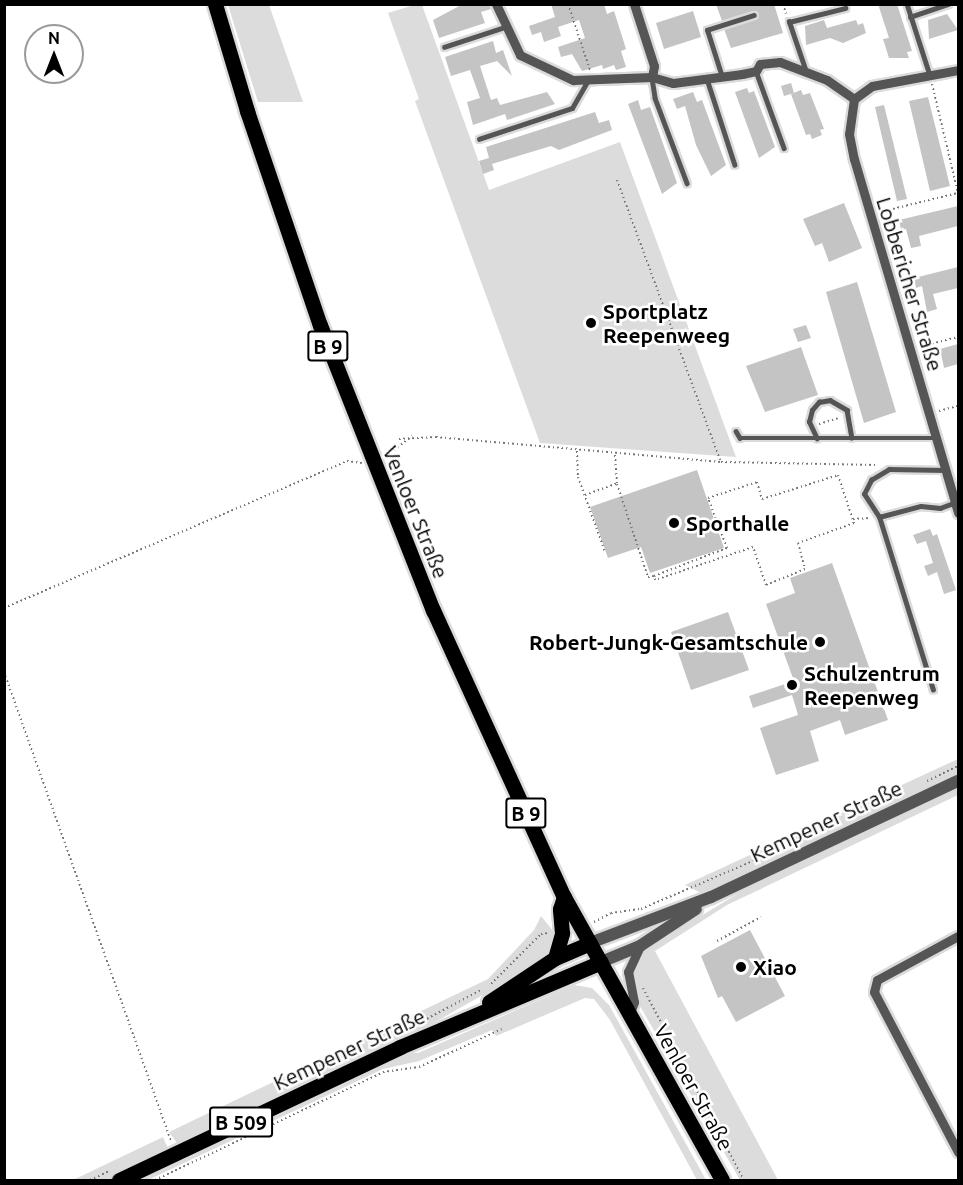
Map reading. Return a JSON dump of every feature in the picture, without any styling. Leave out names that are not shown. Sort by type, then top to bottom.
[{"type":"main road","name":"Venloer Straße","points":[[215,4],[276,200],[373,463],[433,610],[564,897],[722,1180]]},
{"type":"main road","points":[[555,958],[562,933],[560,909],[564,897]]},
{"type":"main road","name":"Kempener Straße","points":[[467,1018],[555,958],[590,944]]},
{"type":"main road","name":"Kempener Straße","points":[[119,1180],[467,1018],[601,962]]},
{"type":"street","points":[[496,4],[520,55],[540,68],[590,82],[652,77],[673,83],[756,71],[760,64],[769,62],[805,69],[854,99],[872,86],[958,70]]},
{"type":"street","points":[[634,4],[654,66],[652,77]]},
{"type":"street","name":"Lobbericher Straße","points":[[854,99],[849,134],[937,438],[958,502],[958,513]]},
{"type":"street","name":"Kempener Straße","points":[[590,944],[711,897],[958,781]]},
{"type":"street","name":"Kempener Straße","points":[[601,962],[640,946],[711,897]]},
{"type":"street","points":[[958,936],[878,980],[873,992],[958,1152]]},
{"type":"street","points":[[628,972],[640,946]]},
{"type":"street","name":"Venloer Straße","points":[[628,972],[634,1002],[630,1013]]},
{"type":"lane","points":[[907,4],[930,75]]},
{"type":"lane","points":[[910,16],[948,4]]},
{"type":"lane","points":[[805,69],[789,22],[845,8]]},
{"type":"lane","points":[[722,77],[707,30],[754,15]]},
{"type":"lane","points":[[444,47],[505,27]]},
{"type":"lane","points":[[756,71],[784,148]]},
{"type":"lane","points":[[652,77],[655,98],[687,183]]},
{"type":"lane","points":[[707,79],[735,165]]},
{"type":"lane","points":[[479,140],[572,108],[590,82]]},
{"type":"lane","points":[[817,439],[810,426],[812,410],[819,402],[838,402],[849,415],[852,438]]},
{"type":"lane","points":[[736,432],[740,438],[937,438]]},
{"type":"lane","points":[[933,690],[879,517],[864,494],[871,480],[889,469],[948,471]]},
{"type":"lane","points":[[879,517],[921,506],[940,508],[958,502]]},
{"type":"path","points":[[568,4],[590,82]]},
{"type":"path","points":[[871,214],[958,191],[930,75]]},
{"type":"path","points":[[617,180],[721,462]]},
{"type":"path","points":[[911,349],[958,337]]},
{"type":"path","points":[[930,414],[958,406]]},
{"type":"path","points":[[810,426],[849,415]]},
{"type":"path","points":[[399,439],[430,436],[615,455],[721,462],[879,465]]},
{"type":"path","points":[[577,451],[578,477],[605,552]]},
{"type":"path","points":[[615,455],[617,484],[648,578],[727,548],[708,498],[757,482],[762,499],[838,475],[853,519],[854,523],[798,543],[805,569],[766,585],[753,547],[655,580],[654,576]]},
{"type":"path","points":[[4,608],[347,461]]},
{"type":"path","points":[[585,495],[617,484]]},
{"type":"path","points":[[853,519],[879,517]]},
{"type":"path","points":[[4,672],[177,1153]]},
{"type":"path","points":[[717,941],[761,917]]},
{"type":"path","points":[[628,972],[640,976],[643,990],[744,1180]]},
{"type":"path","points":[[155,1180],[383,1072],[419,1067],[502,1029]]},
{"type":"shaded area","points":[[228,5],[269,5],[303,102],[258,102]]},
{"type":"shaded area","name":"Sportplatz Reepenweeg","points":[[414,5],[422,5],[489,190],[620,142],[736,457],[540,443],[415,101],[419,99],[388,13]]},
{"type":"shaded area","points":[[958,759],[958,773],[765,865],[701,893],[685,885]]},
{"type":"shaded area","points":[[958,787],[958,795],[727,905],[655,951],[778,1180],[740,1180],[637,1001],[633,976],[639,957],[651,946],[749,887]]},
{"type":"shaded area","points":[[541,916],[557,936],[552,949],[539,963],[430,1025],[179,1146],[169,1132],[488,979],[534,930]]},
{"type":"shaded area","points":[[574,985],[592,988],[609,1005],[706,1180],[697,1180],[610,1020],[594,999],[585,998],[496,1036],[492,1030],[419,1061],[383,1069],[148,1180],[131,1180],[400,1053],[418,1053]]},
{"type":"shaded area","points":[[163,1137],[169,1151],[107,1180],[73,1180]]},
{"type":"building","points":[[463,4],[489,4],[491,9],[481,12],[485,23],[439,38],[433,20]]},
{"type":"building","points":[[551,4],[604,4],[607,14],[614,11],[626,49],[621,51],[626,67],[616,70],[614,65],[603,69],[602,65],[582,71],[572,54],[561,57],[558,47],[585,38],[579,20],[558,27],[561,36],[544,42],[541,32],[532,35],[529,26],[555,17]]},
{"type":"building","points":[[716,4],[774,4],[783,33],[731,48],[724,29],[755,19],[758,13],[753,11],[722,21]]},
{"type":"building","points":[[878,4],[897,4],[912,51],[907,52],[909,58],[889,58],[883,39],[889,38]]},
{"type":"building","points":[[693,11],[701,37],[664,49],[656,23]]},
{"type":"building","points":[[947,14],[958,30],[929,39],[928,20]]},
{"type":"building","points":[[824,20],[827,28],[856,20],[858,25],[863,23],[866,33],[843,43],[830,38],[806,45],[805,26]]},
{"type":"building","points":[[493,41],[496,53],[503,50],[512,76],[497,61],[480,66],[491,100],[497,98],[500,105],[547,92],[555,104],[507,120],[505,114],[473,125],[467,102],[480,98],[470,70],[451,76],[445,57]]},
{"type":"building","points":[[791,83],[794,93],[784,96],[781,86]]},
{"type":"building","points":[[747,88],[749,93],[754,91],[775,147],[759,158],[735,92]]},
{"type":"building","points":[[801,90],[803,95],[810,93],[824,129],[820,130],[822,135],[812,139],[810,134],[806,135],[791,94]]},
{"type":"building","points":[[693,92],[697,102],[702,100],[726,165],[711,176],[696,145],[685,106],[677,109],[673,99]]},
{"type":"building","points":[[928,97],[950,186],[930,191],[909,101]]},
{"type":"building","points":[[638,100],[641,110],[650,107],[677,183],[662,194],[628,104]]},
{"type":"building","points":[[884,105],[907,199],[897,201],[875,107]]},
{"type":"building","points":[[595,112],[599,123],[609,120],[612,130],[559,150],[551,146],[492,164],[494,170],[483,174],[479,161],[489,158],[486,147]]},
{"type":"building","points":[[844,203],[862,248],[829,262],[822,243],[815,246],[803,219]]},
{"type":"building","points":[[958,206],[958,226],[919,236],[921,246],[911,248],[906,229],[901,230],[899,220]]},
{"type":"building","points":[[958,267],[958,288],[933,294],[937,309],[927,312],[922,286],[916,288],[914,278]]},
{"type":"building","points":[[857,282],[896,412],[864,423],[826,292]]},
{"type":"building","points":[[806,325],[811,338],[798,342],[793,329]]},
{"type":"building","points":[[958,344],[958,364],[944,368],[940,349]]},
{"type":"building","points":[[801,347],[818,395],[765,412],[746,366]]},
{"type":"building","name":"Sporthalle","points":[[697,470],[724,548],[650,573],[641,547],[608,558],[590,507]]},
{"type":"building","points":[[930,529],[933,536],[937,534],[956,590],[944,594],[937,572],[928,576],[924,566],[933,563],[926,541],[917,544],[913,535]]},
{"type":"building","name":"Robert-Jungk-Gesamtschule","points":[[832,563],[888,720],[845,735],[840,720],[810,731],[819,761],[776,775],[760,728],[798,715],[792,695],[753,708],[749,696],[794,681],[766,604],[795,593],[790,578]]},
{"type":"building","points":[[728,612],[749,670],[691,690],[671,632]]},
{"type":"building","points":[[750,930],[785,996],[736,1022],[722,996],[718,998],[701,956]]},
{"type":"place","name":"Sportplatz Reepenweeg","points":[[591,323]]},
{"type":"place","name":"Sporthalle","points":[[674,523]]},
{"type":"place","name":"Robert-Jungk-Gesamtschule","points":[[820,642]]},
{"type":"place","name":"Schulzentrum Reepenweg","points":[[792,685]]},
{"type":"place","name":"Xiao","points":[[741,967]]}]
